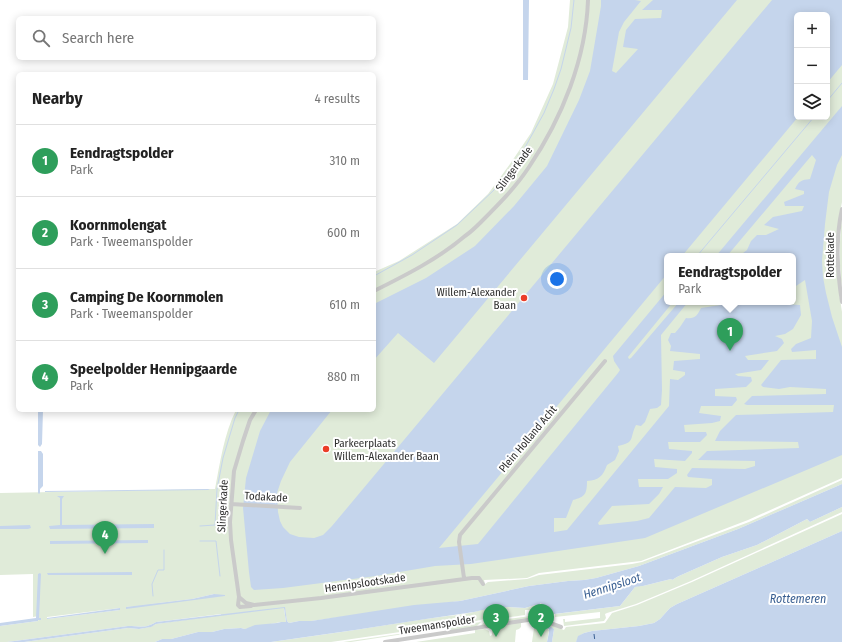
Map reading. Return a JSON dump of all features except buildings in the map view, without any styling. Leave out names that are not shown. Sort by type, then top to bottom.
[{"type":"street","name":"Slingerkade","points":[[376,290],[448,250],[466,236],[517,184],[553,128],[565,100],[577,66],[588,11],[588,0]]},
{"type":"street","name":"Rottekade","points":[[842,209],[838,247],[838,275],[842,302]]},
{"type":"street","name":"Plein Holland Acht","points":[[464,578],[459,542],[460,534],[605,361]]},
{"type":"street","name":"Slingerkade","points":[[239,597],[230,533],[231,504],[234,471],[250,420],[255,412]]},
{"type":"street","name":"Todakade","points":[[231,504],[300,508]]},
{"type":"street","name":"Hennipslootskade","points":[[239,597],[246,603],[254,605],[321,598],[464,578],[479,578],[483,584]]},
{"type":"street","points":[[239,597],[238,604],[240,607],[254,605]]},
{"type":"street","name":"Tweemanspolder","points":[[385,642],[528,620],[541,620],[561,627]]},
{"type":"green space","points":[[570,0],[842,0],[842,202],[839,219],[839,292],[842,312],[842,478],[748,520],[641,561],[539,573],[527,578],[484,580],[485,584],[488,582],[527,579],[539,575],[642,562],[749,522],[842,480],[842,484],[738,529],[639,566],[596,578],[529,586],[460,601],[311,621],[289,623],[287,621],[284,609],[286,622],[245,629],[224,629],[212,632],[198,632],[171,639],[162,639],[155,642],[24,642],[128,628],[139,629],[156,624],[221,614],[156,622],[139,627],[128,626],[0,642],[0,626],[38,621],[39,616],[33,617],[33,574],[0,575],[0,493],[215,489],[225,439],[235,412],[376,412],[376,271],[399,261],[457,224],[488,194],[531,133],[553,84],[568,27]],"holes":[[[214,594],[220,596],[126,607],[192,599]],[[120,608],[120,610],[47,619],[47,617]]]},
{"type":"green space","points":[[842,218],[842,289],[840,271],[840,236]]},
{"type":"green space","points":[[842,507],[842,512],[691,581],[636,604],[607,613],[605,614],[606,618],[604,621],[564,626],[563,619],[565,619],[565,622],[600,618],[600,612],[555,617],[555,614],[620,606],[635,587],[672,580],[722,557],[757,545],[807,519],[810,522]]},
{"type":"green space","points":[[842,514],[842,531],[677,604],[670,608],[654,623],[592,631],[579,636],[576,642],[552,642],[554,629],[541,623],[538,626],[545,627],[549,630],[547,642],[532,642],[535,621],[541,621],[564,630],[566,627],[605,623],[612,613],[637,605],[692,582]]},
{"type":"green space","points":[[542,603],[545,611],[554,612],[554,614],[544,615],[544,617],[535,619],[532,610],[525,610],[525,615],[507,618],[497,618],[489,615],[488,609],[508,607],[525,608]]},
{"type":"green space","points":[[485,609],[486,617],[476,621],[331,642],[271,642],[463,614]]},
{"type":"green space","points":[[531,616],[532,619],[480,626],[491,619],[500,620]]},
{"type":"green space","points":[[481,622],[476,627],[451,631],[450,627],[343,642]]},
{"type":"green space","points":[[521,622],[521,627],[516,630],[515,642],[416,642],[475,633],[475,630],[485,629],[489,631],[490,636],[492,635],[492,628],[494,626]]},
{"type":"water","points":[[523,0],[529,0],[528,80],[523,80]]},
{"type":"water","points":[[601,0],[641,1],[624,22],[619,32],[612,71],[616,73],[638,49],[623,47],[626,30],[635,19],[661,18],[662,10],[642,10],[653,0],[737,0],[434,363],[398,333],[376,358],[376,303],[426,278],[475,246],[514,206],[547,166],[579,100],[590,71]]},
{"type":"water","points":[[772,0],[842,0],[842,65],[830,79],[830,12],[794,12],[794,120],[795,120],[685,253],[664,253],[664,278],[439,548],[478,544],[618,373],[620,370],[614,361],[613,356],[664,295],[664,305],[671,305],[628,357],[629,359],[631,358],[676,305],[686,305],[661,335],[661,405],[657,408],[650,409],[645,422],[641,426],[636,425],[630,441],[624,445],[618,446],[619,451],[615,460],[607,465],[602,475],[595,480],[587,481],[586,492],[580,498],[573,500],[566,518],[554,518],[554,532],[567,530],[669,406],[670,379],[678,380],[685,375],[685,372],[673,370],[674,361],[700,359],[700,354],[670,351],[671,346],[668,340],[671,333],[675,333],[686,318],[692,318],[695,316],[701,308],[721,305],[800,305],[801,315],[793,329],[785,334],[775,336],[782,339],[784,343],[777,351],[745,356],[748,360],[769,360],[761,370],[735,374],[738,376],[751,377],[752,381],[746,387],[715,389],[715,396],[736,397],[737,400],[732,406],[701,406],[699,413],[721,416],[720,421],[684,425],[685,432],[706,432],[707,435],[700,442],[668,442],[669,449],[692,451],[685,461],[654,459],[655,467],[677,469],[677,473],[668,479],[638,479],[639,487],[663,487],[659,494],[649,504],[612,506],[598,523],[599,525],[637,521],[649,518],[675,487],[706,488],[712,485],[712,479],[688,477],[687,475],[692,468],[745,469],[755,466],[755,461],[698,460],[707,451],[799,448],[798,442],[715,441],[720,431],[736,415],[833,412],[834,405],[744,404],[752,396],[826,394],[826,389],[790,387],[779,389],[763,387],[761,385],[781,360],[816,359],[816,350],[792,352],[791,349],[796,344],[811,338],[812,321],[805,280],[796,286],[796,253],[743,253],[747,250],[751,241],[757,235],[766,235],[779,229],[764,225],[773,217],[802,211],[804,206],[785,206],[784,202],[804,194],[804,191],[795,189],[801,181],[810,179],[816,160],[812,155],[730,253],[719,253],[842,106],[842,155],[837,165],[829,192],[822,261],[826,293],[842,347],[842,455],[645,538],[471,564],[435,566],[376,576],[283,588],[254,590],[251,587],[243,508],[246,478],[260,431],[270,412],[330,412],[290,462],[277,493],[280,521],[283,527],[290,534],[299,537],[314,538],[323,535]]},
{"type":"water","points":[[38,412],[43,412],[42,444],[40,447],[38,445]]},
{"type":"water","points":[[38,451],[41,451],[43,454],[43,486],[40,489],[39,494],[38,493]]},
{"type":"water","name":"Hennipsloot","points":[[842,484],[842,507],[810,522],[807,519],[757,545],[722,557],[672,580],[635,587],[620,606],[554,614],[553,612],[547,613],[541,603],[539,605],[525,608],[508,607],[487,609],[271,642],[155,642],[162,639],[171,639],[198,632],[212,632],[224,629],[245,629],[255,625],[286,622],[284,608],[156,624],[151,627],[139,629],[128,628],[24,642],[7,642],[128,626],[139,627],[156,622],[285,607],[287,621],[289,623],[311,621],[414,605],[460,601],[529,586],[596,578],[639,566],[738,529]]},
{"type":"water","points":[[210,489],[208,490],[45,492],[45,491]]},
{"type":"water","points":[[57,496],[64,496],[62,499],[62,525],[154,524],[154,528],[50,529],[49,526],[60,525],[60,498]]},
{"type":"water","points":[[30,525],[31,528],[28,529],[0,529],[0,526]]},
{"type":"water","name":"Rottemeren","points":[[842,531],[842,642],[576,642],[578,636],[592,631],[654,623],[670,608],[677,604]]},
{"type":"water","points":[[148,540],[148,543],[50,544],[50,541]]},
{"type":"water","points":[[132,572],[132,575],[48,575],[47,573]]},
{"type":"water","points":[[40,573],[39,618],[41,618],[41,620],[0,626],[0,623],[36,618],[38,574]]},
{"type":"water","points":[[214,594],[225,596],[126,609],[126,607],[192,599]]},
{"type":"water","points":[[120,608],[120,610],[47,619],[47,618]]},
{"type":"water","points":[[539,623],[554,629],[552,642],[547,642],[549,629],[538,626],[536,629],[536,626]]},
{"type":"waterway","points":[[376,275],[412,255],[457,225],[494,190],[523,151],[544,113],[561,69],[571,28],[574,0]]},
{"type":"waterway","points":[[830,97],[842,83]]},
{"type":"waterway","points":[[700,253],[811,120]]},
{"type":"waterway","points":[[200,526],[215,525],[217,489],[223,458],[238,412]]},
{"type":"waterway","points":[[200,541],[216,541],[220,576]]},
{"type":"waterway","points":[[153,596],[152,584],[158,570],[164,570],[164,550]]},
{"type":"ferry route","points":[[594,634],[595,642]]},
{"type":"place","name":"Willem-Alexander Baan","points":[[524,298]]},
{"type":"place","name":"Eendragtspolder","points":[[730,351]]},
{"type":"place","name":"Parkeerplaats Willem-Alexander Baan","points":[[326,449]]},
{"type":"place","name":"Speelpolder Hennipgaarde","points":[[105,554]]},
{"type":"place","name":"Camping De Koornmolen","points":[[496,637]]},
{"type":"place","name":"Koornmolengat","points":[[541,637]]}]
